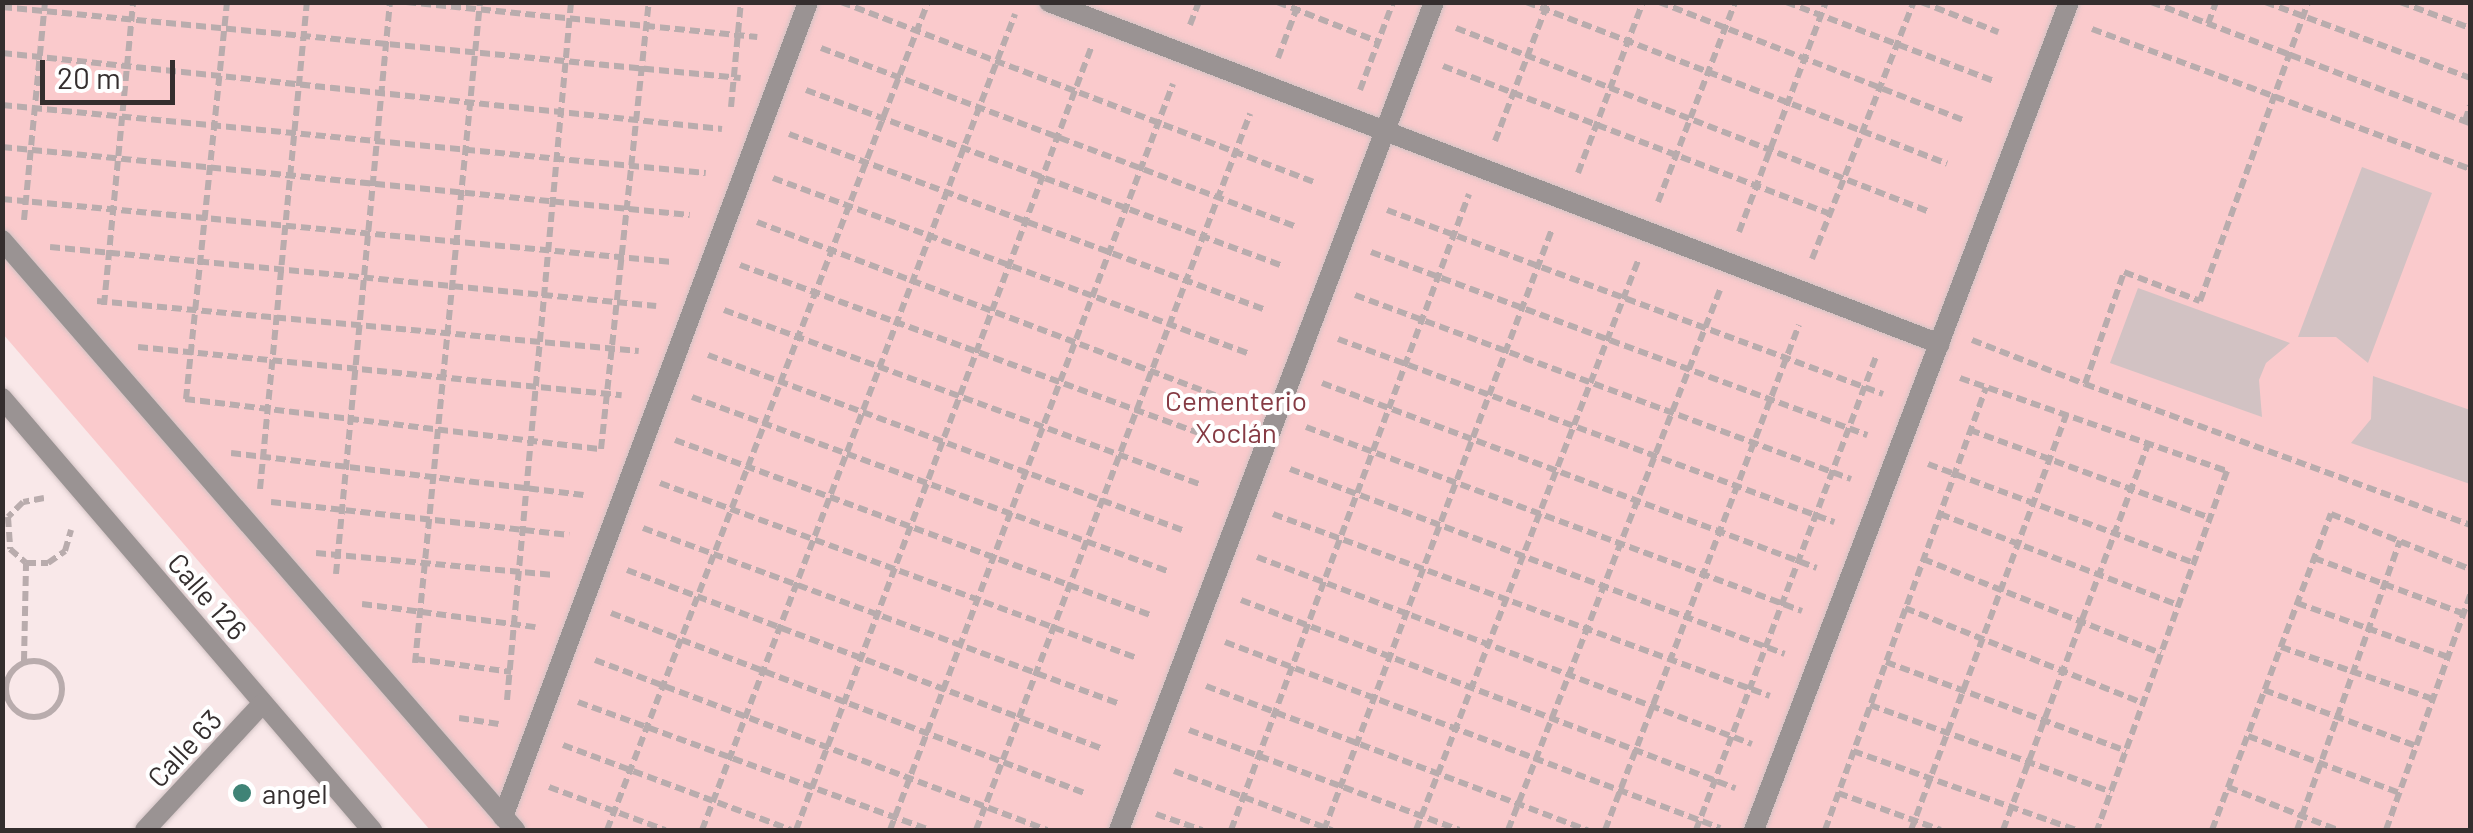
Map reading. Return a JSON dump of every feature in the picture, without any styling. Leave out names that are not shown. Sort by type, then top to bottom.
[{"type":"street","points":[[15,248],[51,296],[101,348],[269,548],[333,610],[360,652],[509,824],[808,2]]},
{"type":"street","points":[[1048,2],[1384,132],[1942,337]]},
{"type":"street","points":[[1120,830],[1434,2]]},
{"type":"street","points":[[1754,830],[2066,10]]},
{"type":"street","name":"Calle 126","points":[[2,398],[372,830]]},
{"type":"street","name":"Calle 63","points":[[145,830],[263,703]]},
{"type":"path","points":[[133,2],[101,348],[191,353],[622,395]]},
{"type":"path","points":[[227,2],[182,446],[584,496]]},
{"type":"path","points":[[307,2],[259,501],[569,535]]},
{"type":"path","points":[[390,2],[333,610],[420,612],[535,626]]},
{"type":"path","points":[[406,2],[480,6],[757,37]]},
{"type":"path","points":[[508,700],[514,672],[514,624],[572,2]]},
{"type":"path","points":[[135,392],[601,449],[649,2]]},
{"type":"path","points":[[731,107],[737,78],[741,2]]},
{"type":"path","points":[[841,2],[1314,182]]},
{"type":"path","points":[[607,830],[928,2]]},
{"type":"path","points":[[1190,25],[1199,2]]},
{"type":"path","points":[[1277,2],[1297,6],[1379,42]]},
{"type":"path","points":[[1350,86],[1361,90],[1393,2]]},
{"type":"path","points":[[1526,2],[1547,6],[1628,42],[1948,164]]},
{"type":"path","points":[[1578,173],[1643,2]]},
{"type":"path","points":[[1659,2],[1964,120]]},
{"type":"path","points":[[1658,202],[1735,2]]},
{"type":"path","points":[[1786,2],[1994,82]]},
{"type":"path","points":[[1739,232],[1826,2]]},
{"type":"path","points":[[1812,260],[1918,2],[1998,32]]},
{"type":"path","points":[[2151,2],[2468,122],[2470,106]]},
{"type":"path","points":[[2208,24],[2216,2]]},
{"type":"path","points":[[2265,2],[2470,78]]},
{"type":"path","points":[[2085,384],[2124,272],[2200,300],[2308,2]]},
{"type":"path","points":[[2400,2],[2470,28]]},
{"type":"path","points":[[410,711],[480,6]]},
{"type":"path","points":[[1278,58],[1297,6]]},
{"type":"path","points":[[1495,141],[1547,6]]},
{"type":"path","points":[[45,7],[26,201],[15,248],[110,253],[656,306]]},
{"type":"path","points":[[2,8],[45,7],[132,20],[737,78]]},
{"type":"path","points":[[2066,10],[2273,96],[2470,170]]},
{"type":"path","points":[[702,830],[1016,14]]},
{"type":"path","points":[[1176,19],[1208,32]]},
{"type":"path","points":[[1448,25],[1930,212]]},
{"type":"path","points":[[550,740],[794,830],[1093,42]]},
{"type":"path","points":[[812,44],[1298,227]]},
{"type":"path","points":[[2,52],[722,129]]},
{"type":"path","points":[[1260,52],[1296,66]]},
{"type":"path","points":[[1434,62],[1830,214]]},
{"type":"path","points":[[890,830],[1177,74]]},
{"type":"path","points":[[796,87],[1283,266]]},
{"type":"path","points":[[976,830],[1254,103]]},
{"type":"path","points":[[2,105],[706,173]]},
{"type":"path","points":[[780,131],[1266,310]]},
{"type":"path","points":[[2,147],[690,214]]},
{"type":"path","points":[[763,175],[1250,354]]},
{"type":"path","points":[[1231,830],[1470,193]]},
{"type":"path","points":[[2,199],[672,262]]},
{"type":"path","points":[[1378,206],[1883,394]]},
{"type":"path","points":[[746,219],[1232,402]]},
{"type":"path","points":[[1165,768],[1327,830],[1340,786],[1554,224]]},
{"type":"path","points":[[1362,249],[1868,435]]},
{"type":"path","points":[[1416,830],[1641,255]]},
{"type":"path","points":[[730,261],[1218,440]]},
{"type":"path","points":[[1508,830],[1722,284]]},
{"type":"path","points":[[1346,291],[1851,479]]},
{"type":"path","points":[[51,296],[639,350]]},
{"type":"path","points":[[714,306],[1202,485]]},
{"type":"path","points":[[1604,830],[1804,315]]},
{"type":"path","points":[[1329,336],[1834,522]]},
{"type":"path","points":[[1942,337],[2085,384],[2470,525]]},
{"type":"path","points":[[1696,830],[1880,343]]},
{"type":"path","points":[[696,351],[1185,531]]},
{"type":"path","points":[[1312,380],[1817,568]]},
{"type":"path","points":[[1824,830],[1986,387],[2227,471],[2097,830]]},
{"type":"path","points":[[680,393],[1170,572]]},
{"type":"path","points":[[1911,830],[2066,415]]},
{"type":"path","points":[[1295,424],[1802,611]]},
{"type":"path","points":[[1970,430],[2210,518]]},
{"type":"path","points":[[664,436],[1152,616]]},
{"type":"path","points":[[2003,830],[2148,444]]},
{"type":"path","points":[[1898,453],[2194,562]]},
{"type":"path","points":[[1280,466],[1785,654]]},
{"type":"path","points":[[648,479],[1138,658]]},
{"type":"path","points":[[24,662],[26,563],[10,549],[5,528],[14,508],[44,498]]},
{"type":"path","points":[[1263,510],[1770,696]]},
{"type":"path","points":[[1940,514],[2178,605]]},
{"type":"path","points":[[2212,830],[2331,514],[2470,569]]},
{"type":"path","points":[[631,524],[1120,704]]},
{"type":"path","points":[[26,563],[57,558],[72,530]]},
{"type":"path","points":[[2297,830],[2400,541]]},
{"type":"path","points":[[269,548],[554,575]]},
{"type":"path","points":[[1246,552],[1752,744]]},
{"type":"path","points":[[2314,558],[2467,615]]},
{"type":"path","points":[[1923,559],[2160,653]]},
{"type":"path","points":[[616,566],[1104,749]]},
{"type":"path","points":[[2386,830],[2467,615],[2470,595]]},
{"type":"path","points":[[1230,596],[1735,788]]},
{"type":"path","points":[[2298,603],[2448,657]]},
{"type":"path","points":[[599,608],[1086,794]]},
{"type":"path","points":[[1905,608],[2143,702]]},
{"type":"path","points":[[1214,638],[1720,828]]},
{"type":"path","points":[[2281,647],[2433,699]]},
{"type":"path","points":[[360,652],[514,672]]},
{"type":"path","points":[[582,654],[1047,830]]},
{"type":"path","points":[[42,661],[61,678],[58,705],[43,716],[24,715],[9,703],[9,674],[24,662],[42,661]]},
{"type":"path","points":[[1886,662],[2126,751]]},
{"type":"path","points":[[1197,683],[1588,830]]},
{"type":"path","points":[[2264,690],[2416,746]]},
{"type":"path","points":[[566,697],[929,830]]},
{"type":"path","points":[[1870,706],[2111,792]]},
{"type":"path","points":[[1180,726],[1459,830]]},
{"type":"path","points":[[2248,736],[2400,793]]},
{"type":"path","points":[[1853,751],[2076,830]]},
{"type":"path","points":[[534,782],[665,830]]},
{"type":"path","points":[[2228,787],[2338,830]]},
{"type":"path","points":[[1838,794],[1942,830]]},
{"type":"path","points":[[1148,811],[1202,830]]},
{"type":"green space","name":"Cementerio Xoclán","points":[[2,3],[2470,3],[2470,830],[430,830],[3,334]]},
{"type":"building","points":[[2362,167],[2432,193],[2368,363],[2336,337],[2298,337]]},
{"type":"building","points":[[2138,288],[2290,343],[2266,363],[2259,380],[2262,417],[2110,363]]},
{"type":"building","points":[[2373,376],[2470,410],[2470,484],[2351,443],[2371,419]]},
{"type":"place","name":"angel","points":[[242,793]]}]
